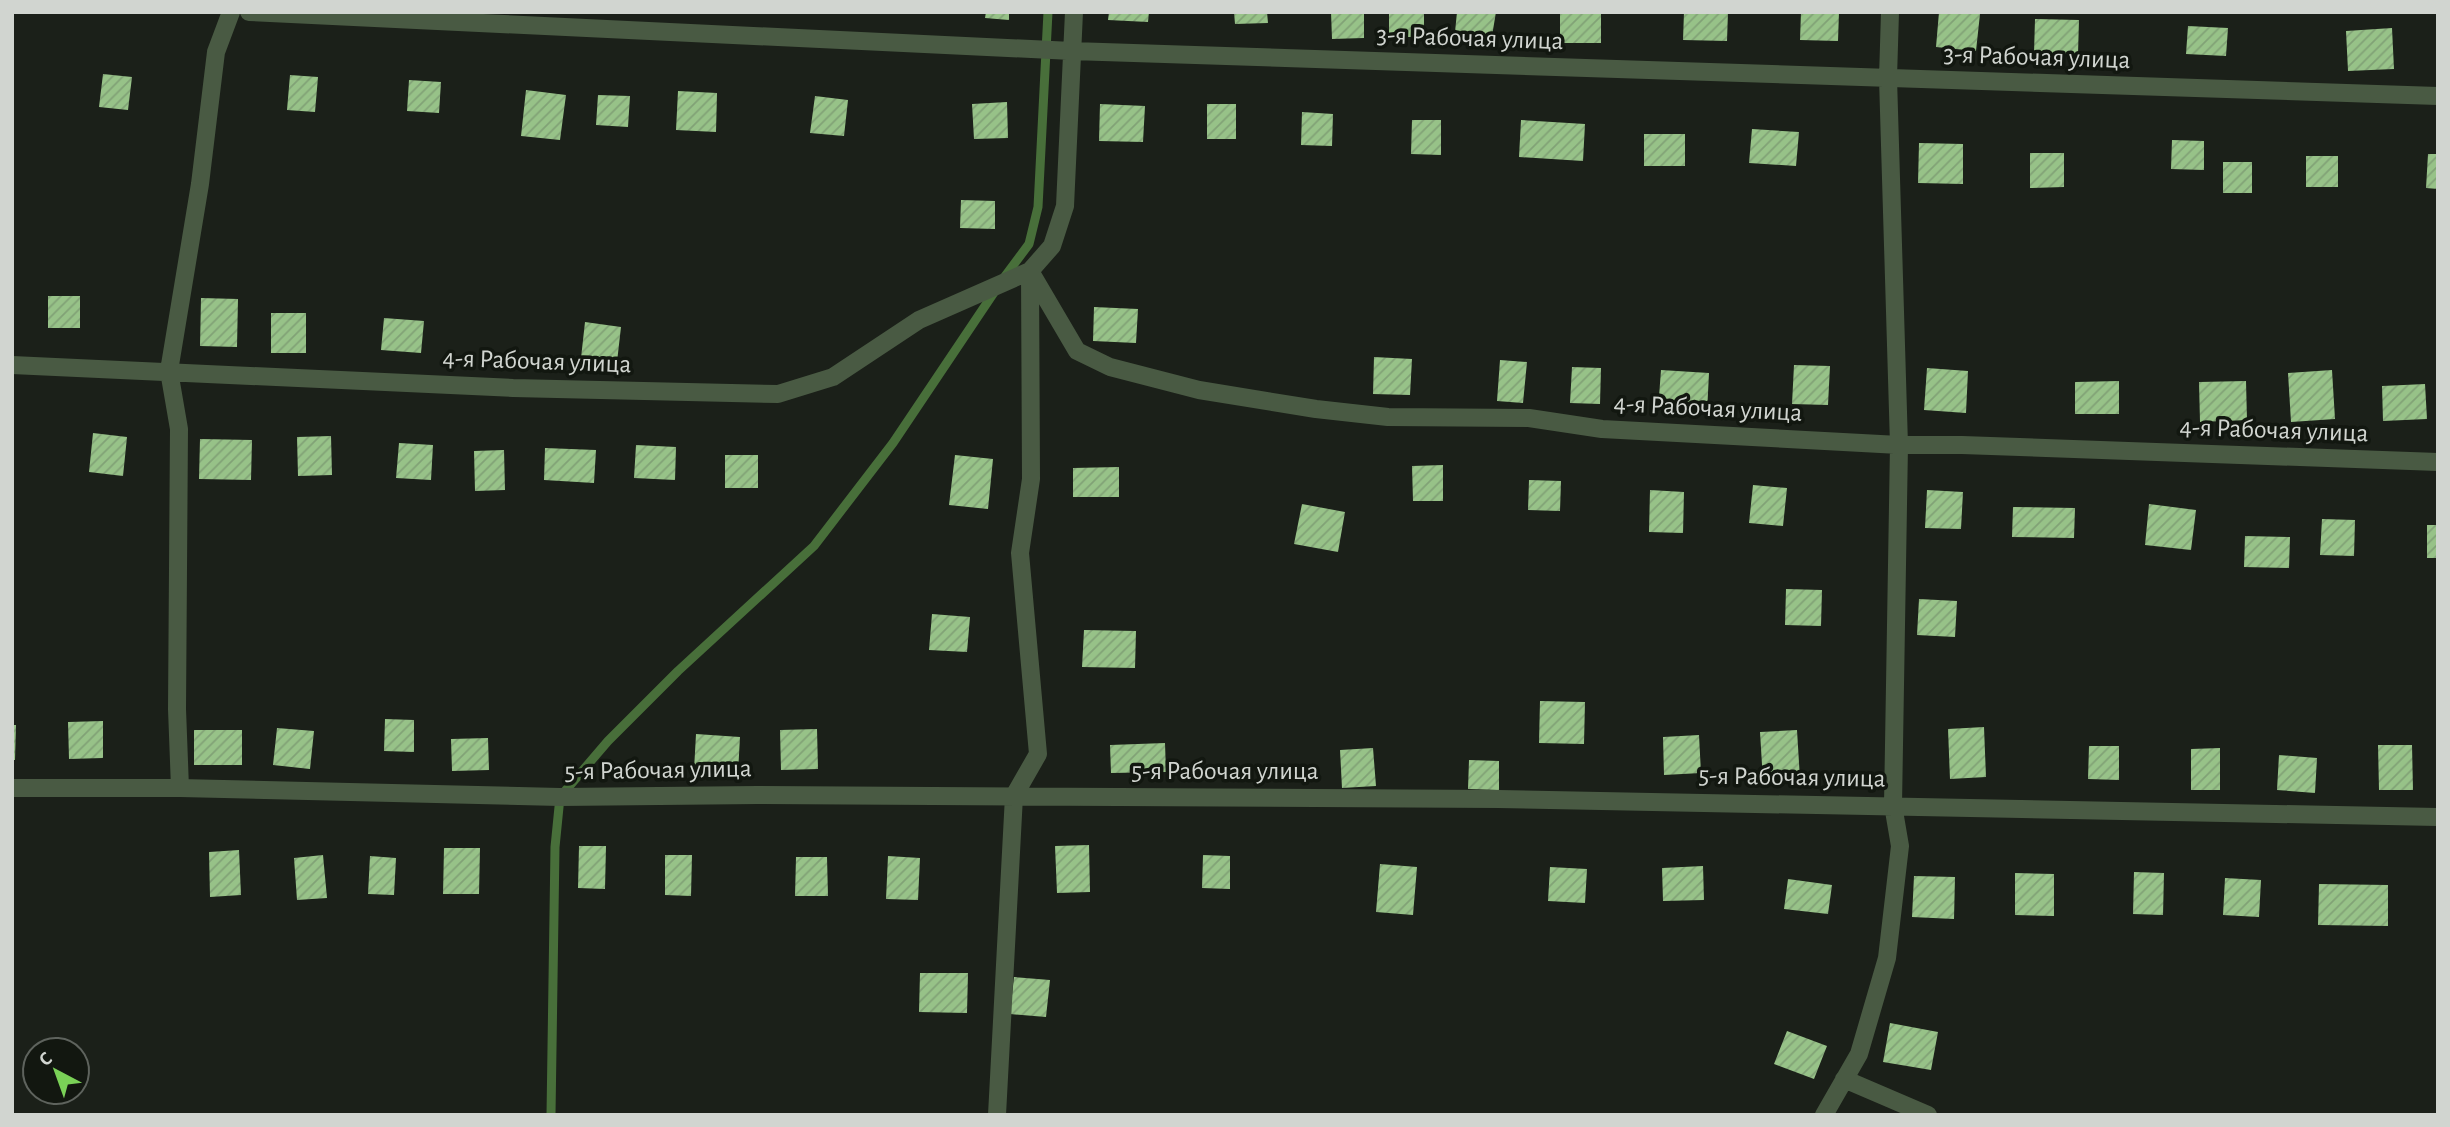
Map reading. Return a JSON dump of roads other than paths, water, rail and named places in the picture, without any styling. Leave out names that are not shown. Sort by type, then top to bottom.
[{"type":"street","points":[[180,788],[177,709],[178,429],[169,371],[200,184],[216,52],[231,12]]},
{"type":"street","name":"3-я Рабочая улица","points":[[249,12],[1072,51],[2438,96]]},
{"type":"street","name":"4-я Рабочая улица","points":[[12,365],[513,388],[778,394],[833,377],[919,320],[1030,271],[1052,246],[1065,206],[1074,12]]},
{"type":"street","points":[[1824,1115],[1858,1054],[1887,958],[1900,846],[1893,805],[1899,446],[1888,78],[1890,12]]},
{"type":"street","points":[[997,1115],[1014,796],[1038,754],[1020,553],[1031,479],[1030,271]]},
{"type":"street","name":"4-я Рабочая улица","points":[[1030,271],[1077,351],[1110,367],[1199,390],[1316,409],[1388,417],[1529,418],[1602,429],[1899,446],[1962,444],[2438,462]]},
{"type":"street","name":"5-я Рабочая улица","points":[[12,788],[180,788],[560,797],[758,795],[1498,799],[2438,817]]},
{"type":"street","points":[[1844,1080],[1928,1115]]},
{"type":"waterway","points":[[1003,279],[1029,244],[1038,207],[1048,12]]},
{"type":"waterway","points":[[551,1115],[555,847],[560,797],[608,741],[678,671],[814,546],[893,443],[995,291]]}]
